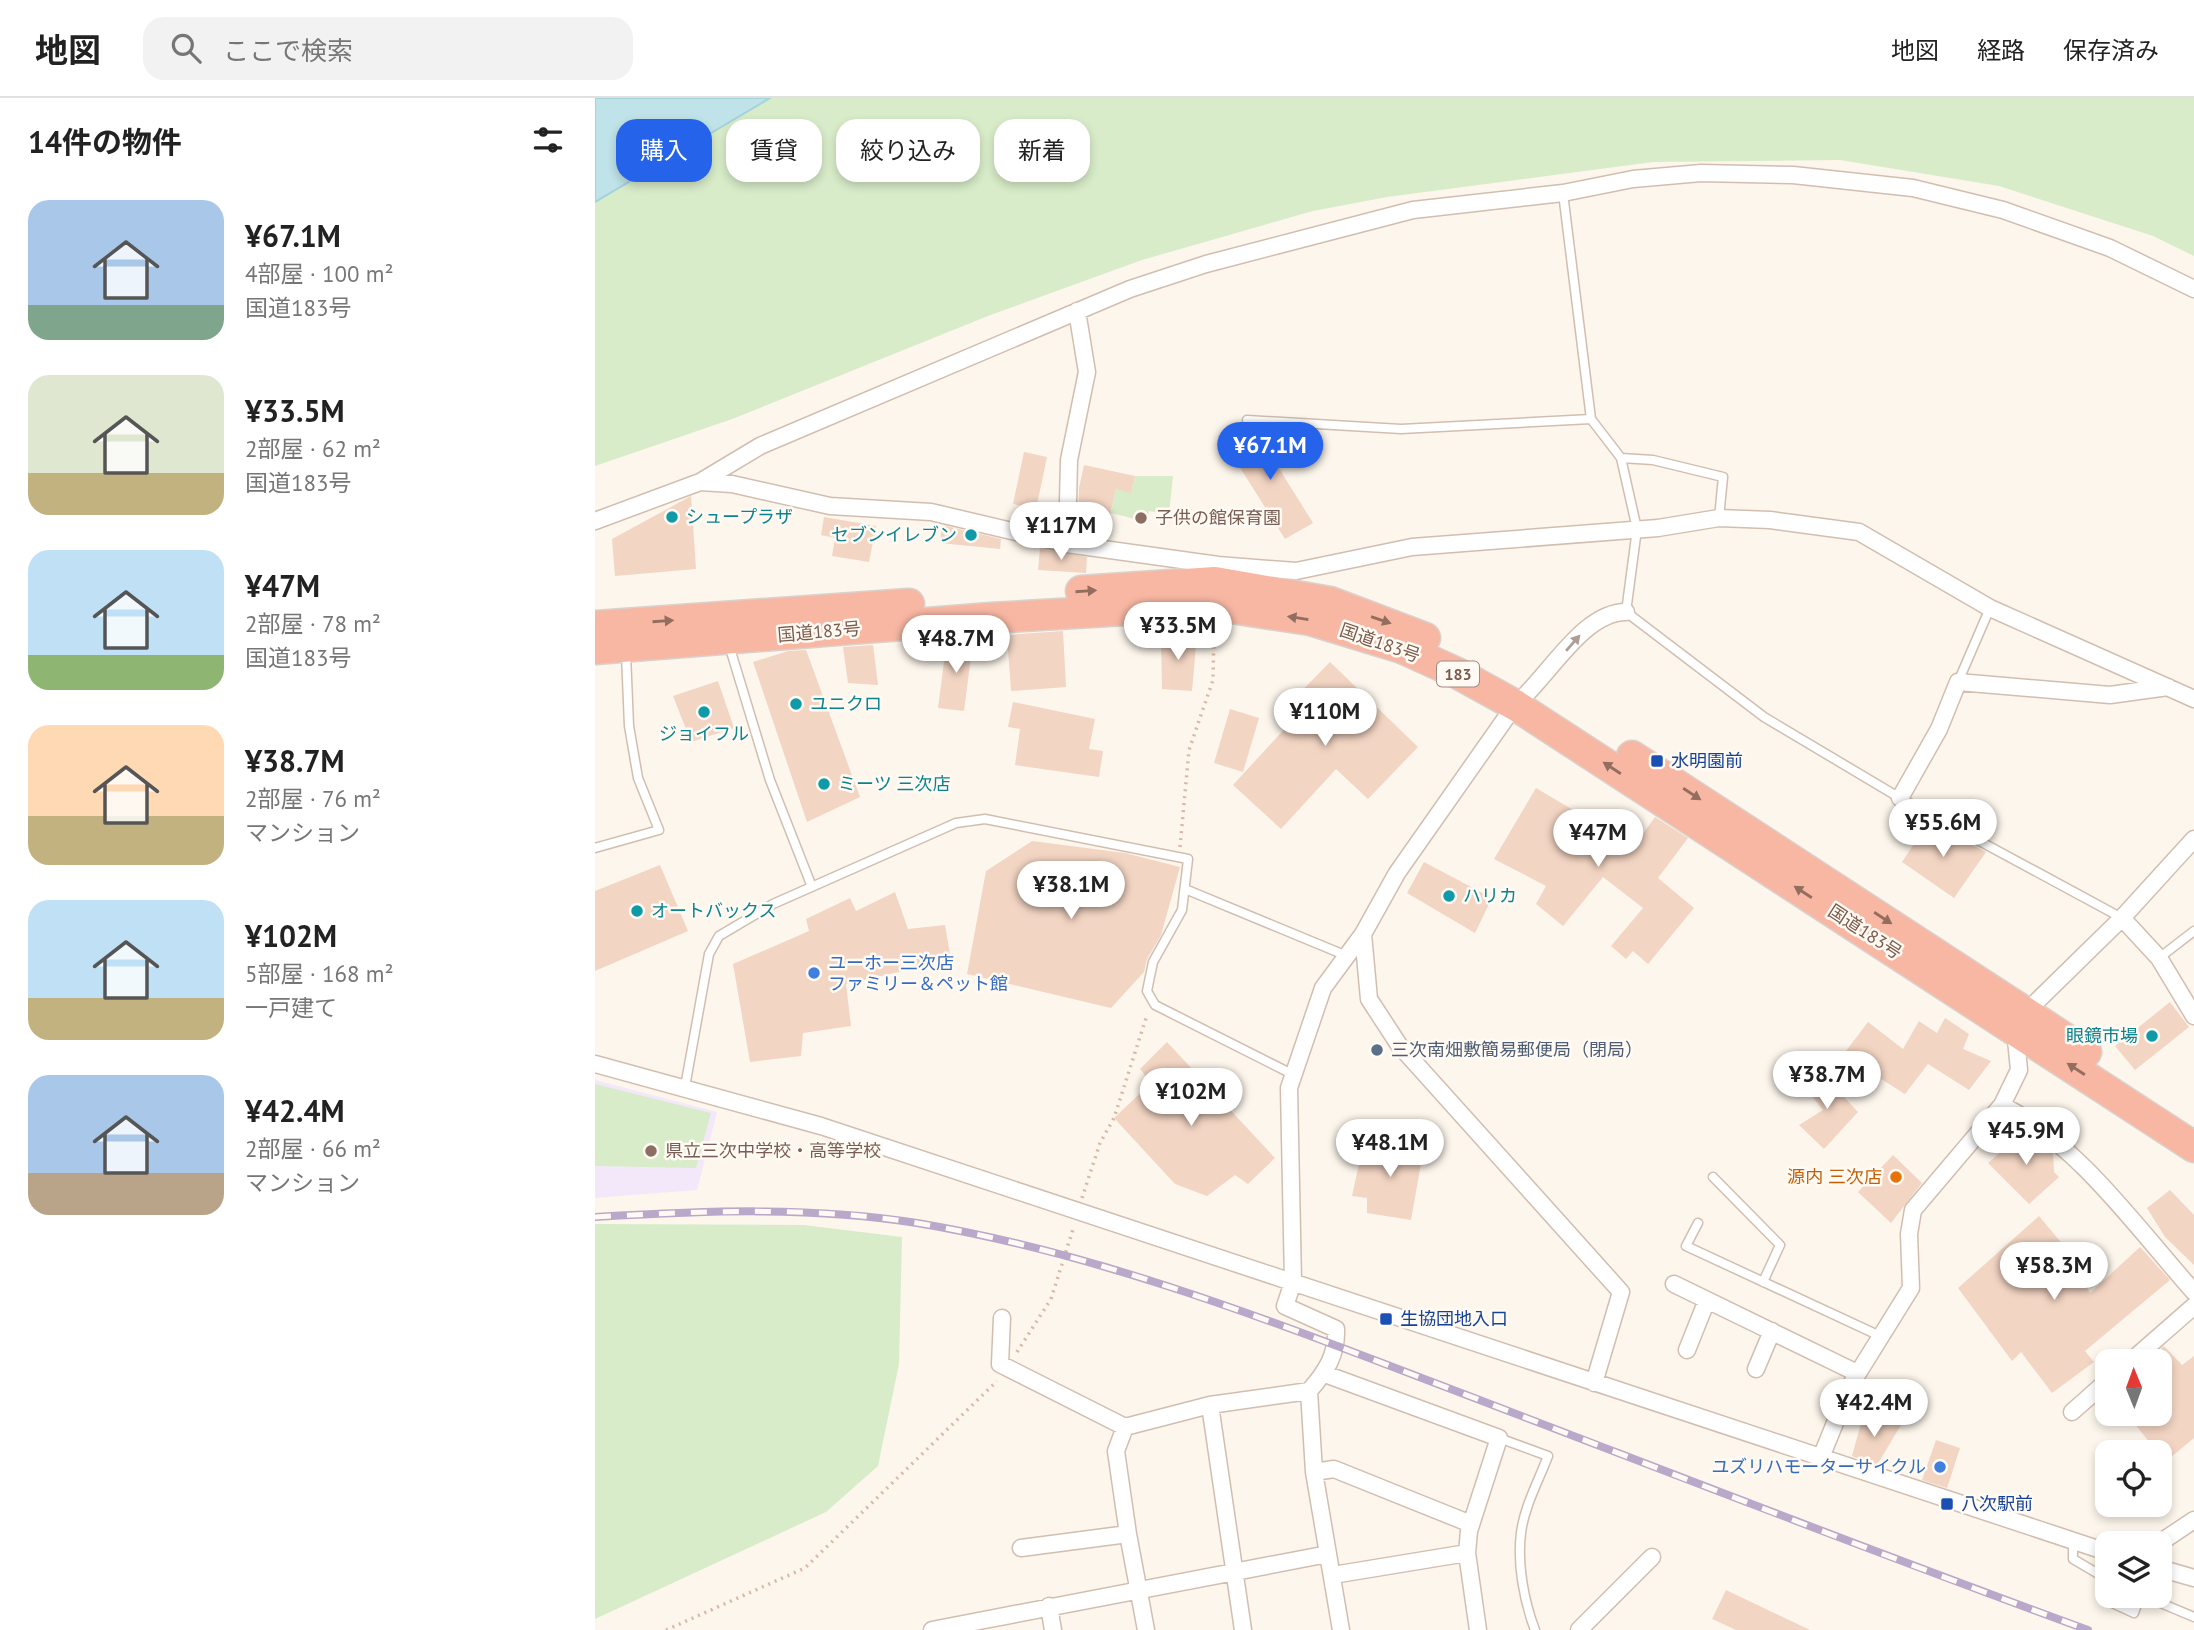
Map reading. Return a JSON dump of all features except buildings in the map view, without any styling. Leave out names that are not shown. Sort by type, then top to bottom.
[{"type":"highway","name":"国道183号","points":[[595,626],[1215,584],[1310,620],[1402,648],[1523,698],[2021,1021],[2194,1124]]},
{"type":"highway","name":"国道183号","points":[[595,649],[991,618],[1215,584]]},
{"type":"highway","name":"国道183号","points":[[2021,1021],[2194,1147]]},
{"type":"street","points":[[595,521],[699,482],[771,440],[1130,289],[1206,264],[1413,210],[1563,193],[1633,179],[1701,173],[1793,175],[1913,188],[2003,210],[2111,248],[2194,289]]},
{"type":"street","points":[[1067,544],[1069,460],[1087,372],[1077,311]]},
{"type":"street","points":[[699,482],[732,484],[830,506],[931,512],[1067,544],[1215,584],[1296,571],[1412,547],[1637,529],[1719,518],[1770,520],[1859,532],[1990,608],[2051,638],[2194,699]]},
{"type":"street","points":[[1002,1318],[1000,1364],[1125,1427],[1210,1405],[1309,1391],[1325,1374],[1337,1346],[1336,1329],[1285,1306],[1293,1282],[1289,1088],[1323,988],[1363,934],[1398,873],[1523,698],[1586,627],[1611,612],[1626,612]]},
{"type":"street","points":[[1900,798],[1939,729],[1958,682],[2110,695],[2171,687]]},
{"type":"street","points":[[1822,1455],[1857,1373],[1911,1288],[1909,1234],[1913,1210],[2003,1105],[2019,1070],[2021,1021],[2122,918],[2194,839]]},
{"type":"street","points":[[2122,918],[2159,958],[2194,1016]]},
{"type":"street","points":[[1363,934],[1369,999],[1399,1045],[1621,1292],[1594,1382]]},
{"type":"street","points":[[595,1064],[821,1126],[1822,1455],[2095,1548]]},
{"type":"street","points":[[2003,1105],[2031,1121],[2107,1192],[2194,1292]]},
{"type":"street","points":[[1674,1284],[1857,1373]]},
{"type":"street","points":[[1687,1350],[1707,1300]]},
{"type":"street","points":[[2145,1349],[2194,1306]]},
{"type":"street","points":[[1756,1369],[1772,1332]]},
{"type":"street","points":[[1325,1374],[1499,1438],[1471,1524],[1467,1553],[1478,1630]]},
{"type":"street","points":[[1309,1391],[1314,1472],[1341,1630]]},
{"type":"street","points":[[2071,1412],[2095,1391]]},
{"type":"street","points":[[1210,1405],[1243,1630]]},
{"type":"street","points":[[1125,1427],[1117,1451],[1128,1534],[1146,1630]]},
{"type":"street","points":[[1314,1472],[1334,1469],[1471,1524]]},
{"type":"street","points":[[2172,1535],[2194,1520]]},
{"type":"street","points":[[1021,1548],[1128,1534]]},
{"type":"street","points":[[1333,1575],[1467,1553]]},
{"type":"street","points":[[932,1630],[1328,1554]]},
{"type":"street","points":[[1579,1630],[1652,1557]]},
{"type":"street","points":[[2172,1572],[2194,1578]]},
{"type":"street","points":[[1049,1606],[1053,1630]]},
{"type":"lane","points":[[1563,193],[1591,419],[1621,458],[1637,529],[1626,612],[1764,717],[1900,798],[2122,918]]},
{"type":"lane","points":[[1247,420],[1401,429],[1591,419]]},
{"type":"lane","points":[[1621,458],[1653,460],[1723,477],[1719,518]]},
{"type":"lane","points":[[1958,682],[1990,608]]},
{"type":"lane","points":[[727,639],[770,780],[812,887]]},
{"type":"lane","points":[[595,848],[659,830],[638,778],[629,726],[625,647]]},
{"type":"lane","points":[[685,1087],[709,954],[719,936],[739,922],[812,887],[956,823],[985,819],[1188,859],[1182,911],[1153,962],[1147,991],[1155,1005],[1295,1076]]},
{"type":"lane","points":[[1185,889],[1347,956]]},
{"type":"lane","points":[[2159,958],[2194,931]]},
{"type":"lane","points":[[1713,1177],[1780,1245],[1763,1282]]},
{"type":"lane","points":[[1698,1223],[1686,1246],[1880,1336]]},
{"type":"lane","points":[[1499,1438],[1548,1456],[1521,1533],[1521,1566],[1528,1613],[1535,1630]]},
{"type":"lane","points":[[2073,1541],[2073,1559],[2095,1572]]},
{"type":"lane","points":[[2120,1608],[2129,1613],[2136,1608]]},
{"type":"lane","points":[[2172,1608],[2194,1617]]},
{"type":"path","points":[[1180,858],[1189,750],[1213,680],[1215,584]]},
{"type":"path","points":[[666,1630],[805,1568],[1007,1368],[1051,1299],[1100,1143],[1114,1118],[1152,1000]]},
{"type":"shaded area","name":"県立三次中学校・高等学校","points":[[595,1080],[717,1112],[697,1190],[595,1198]]},
{"type":"green space","points":[[770,98],[2194,98],[2194,256],[2153,236],[1999,186],[1840,160],[1653,162],[1387,197],[1313,211],[1142,260],[988,316],[735,418],[595,466],[595,202],[629,182],[712,182],[712,132],[726,124],[726,182],[822,182],[822,119],[735,119]]},
{"type":"green space","points":[[1135,476],[1173,476],[1169,515],[1149,511],[1147,522],[1111,513],[1116,489],[1131,492]]},
{"type":"green space","name":"県立三次中学校・高等学校","points":[[595,1084],[711,1113],[696,1168],[595,1166]]},
{"type":"green space","points":[[595,1224],[804,1225],[902,1237],[899,1364],[878,1466],[826,1512],[595,1619]]},
{"type":"water","points":[[595,98],[770,98],[735,119],[726,119],[726,124],[712,132],[712,119],[616,119],[616,182],[629,182],[595,202]]},
{"type":"railway","points":[[595,1217],[756,1211],[837,1214],[917,1223],[1055,1253],[1123,1272],[1323,1341],[2088,1630]]},
{"type":"place","name":"シュープラザ","points":[[672,517]]},
{"type":"place","name":"子供の館保育園","points":[[1141,518]]},
{"type":"place","name":"セブンイレブン","points":[[971,535]]},
{"type":"place","name":"ユニクロ","points":[[796,704]]},
{"type":"place","name":"ジョイフル","points":[[704,712]]},
{"type":"place","name":"水明園前","points":[[1657,761]]},
{"type":"place","name":"ミーツ 三次店","points":[[824,784]]},
{"type":"place","name":"ハリカ","points":[[1449,896]]},
{"type":"place","name":"オートバックス","points":[[637,911]]},
{"type":"place","name":"ユーホー三次店 ファミリー＆ペット館","points":[[814,973]]},
{"type":"place","name":"眼鏡市場","points":[[2152,1036]]},
{"type":"place","name":"三次南畑敷簡易郵便局（閉局）","points":[[1377,1050]]},
{"type":"place","name":"県立三次中学校・高等学校","points":[[651,1151]]},
{"type":"place","name":"源内 三次店","points":[[1896,1177]]},
{"type":"place","name":"生協団地入口","points":[[1386,1319]]},
{"type":"place","name":"ユズリハモーターサイクル","points":[[1940,1467]]},
{"type":"place","name":"八次駅前","points":[[1947,1504]]}]
